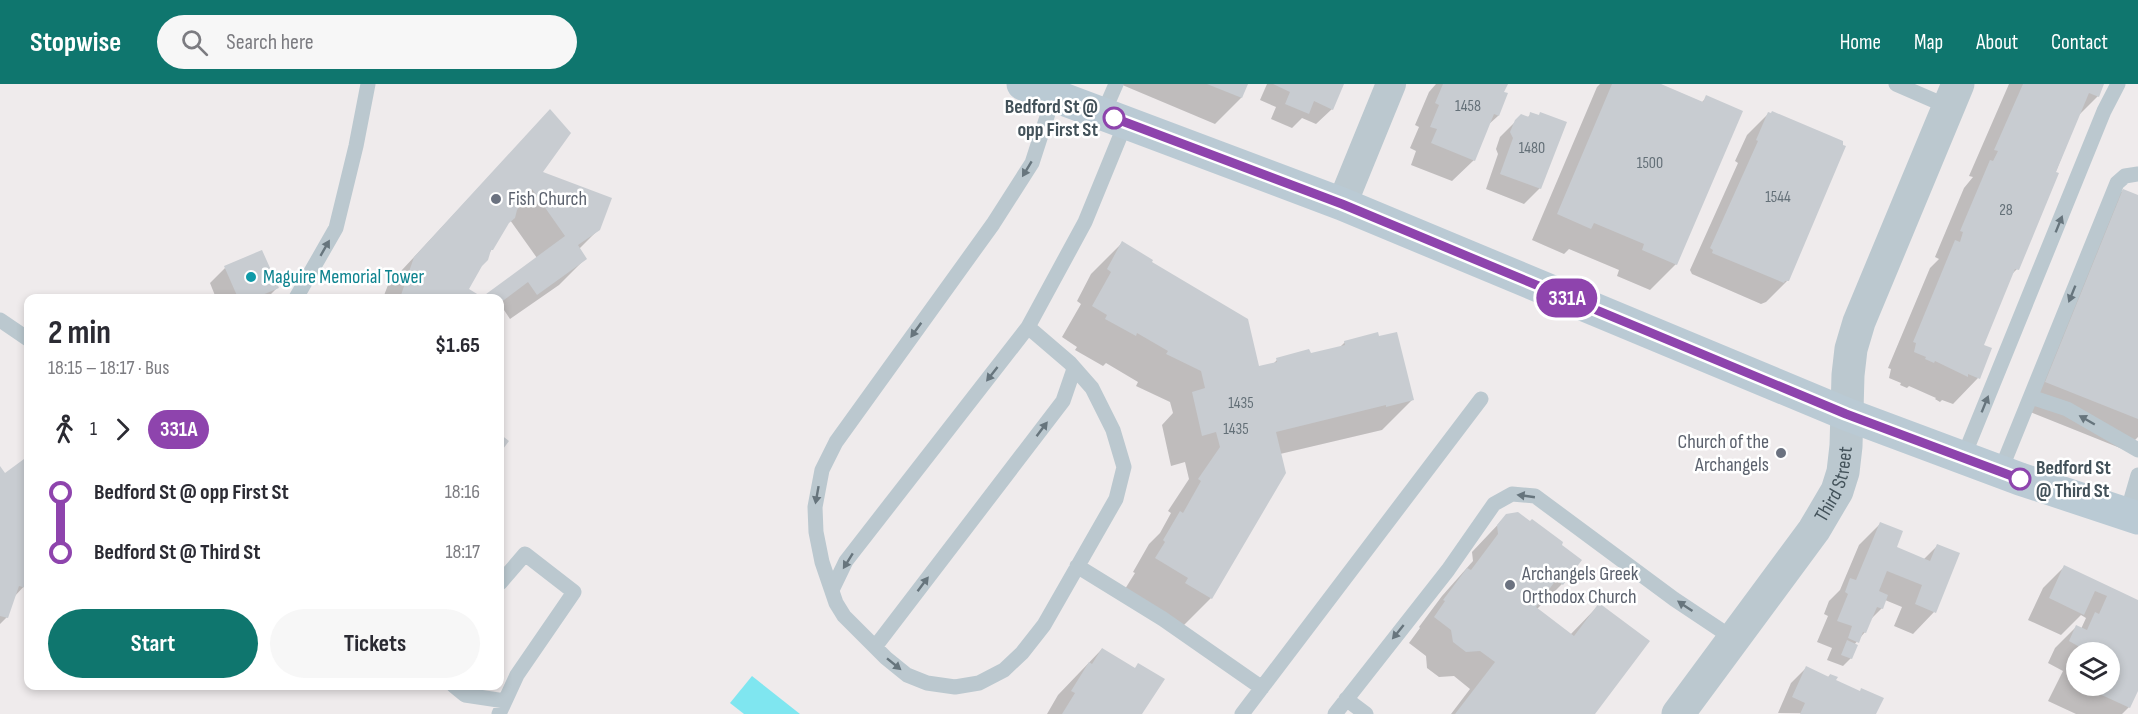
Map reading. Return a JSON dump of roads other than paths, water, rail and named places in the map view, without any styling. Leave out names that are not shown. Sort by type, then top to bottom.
[{"type":"main road","points":[[1023,84],[1342,204],[1846,414],[2000,472],[2132,515]]},
{"type":"street","points":[[1342,204],[1391,84]]},
{"type":"street","name":"Third Street","points":[[1678,714],[1815,530],[1837,491],[1843,472],[1845,454],[1851,349],[1859,322],[1954,95]]},
{"type":"lane","points":[[298,294],[336,228],[368,84]]},
{"type":"lane","points":[[832,590],[846,561],[1028,327],[1085,222],[1114,118],[1116,84]]},
{"type":"lane","points":[[1896,84],[1954,95]]},
{"type":"lane","points":[[1963,458],[2104,111],[2118,84]]},
{"type":"lane","points":[[1028,327],[1092,388],[1113,430],[1124,467],[1116,499],[1044,625],[1022,653],[1004,670],[979,683],[955,687],[927,683],[907,675],[875,647],[844,616],[836,603],[822,562],[816,532],[815,507],[822,470],[836,442],[993,224],[1032,163],[1054,95]]},
{"type":"lane","points":[[2000,472],[2117,183],[2125,176],[2137,174]]},
{"type":"lane","points":[[0,320],[24,336]]},
{"type":"lane","points":[[875,647],[1063,401],[1074,369]]},
{"type":"lane","points":[[2031,397],[2067,409],[2138,450]]},
{"type":"lane","points":[[1242,714],[1481,399]]},
{"type":"lane","points":[[2132,515],[2138,475]]},
{"type":"lane","points":[[1335,714],[1448,570],[1494,504],[1512,494],[1535,496],[1674,599],[1734,639]]},
{"type":"lane","points":[[459,690],[465,695],[502,708],[517,675],[574,592],[525,554],[504,578]]},
{"type":"lane","points":[[1077,566],[1163,619],[1262,688]]},
{"type":"lane","points":[[1346,699],[1366,714]]},
{"type":"water","points":[[752,676],[800,714],[744,714],[730,703]]},
{"type":"place","name":"Bedford St @ opp First St","points":[[1114,118]]},
{"type":"place","name":"Fish Church","points":[[496,199]]},
{"type":"place","name":"Maguire Memorial Tower","points":[[251,277]]},
{"type":"place","name":"Church of the Archangels","points":[[1781,453]]},
{"type":"place","name":"Bedford St @ Third St","points":[[2020,479]]},
{"type":"place","name":"Archangels Greek Orthodox Church","points":[[1510,585]]}]
